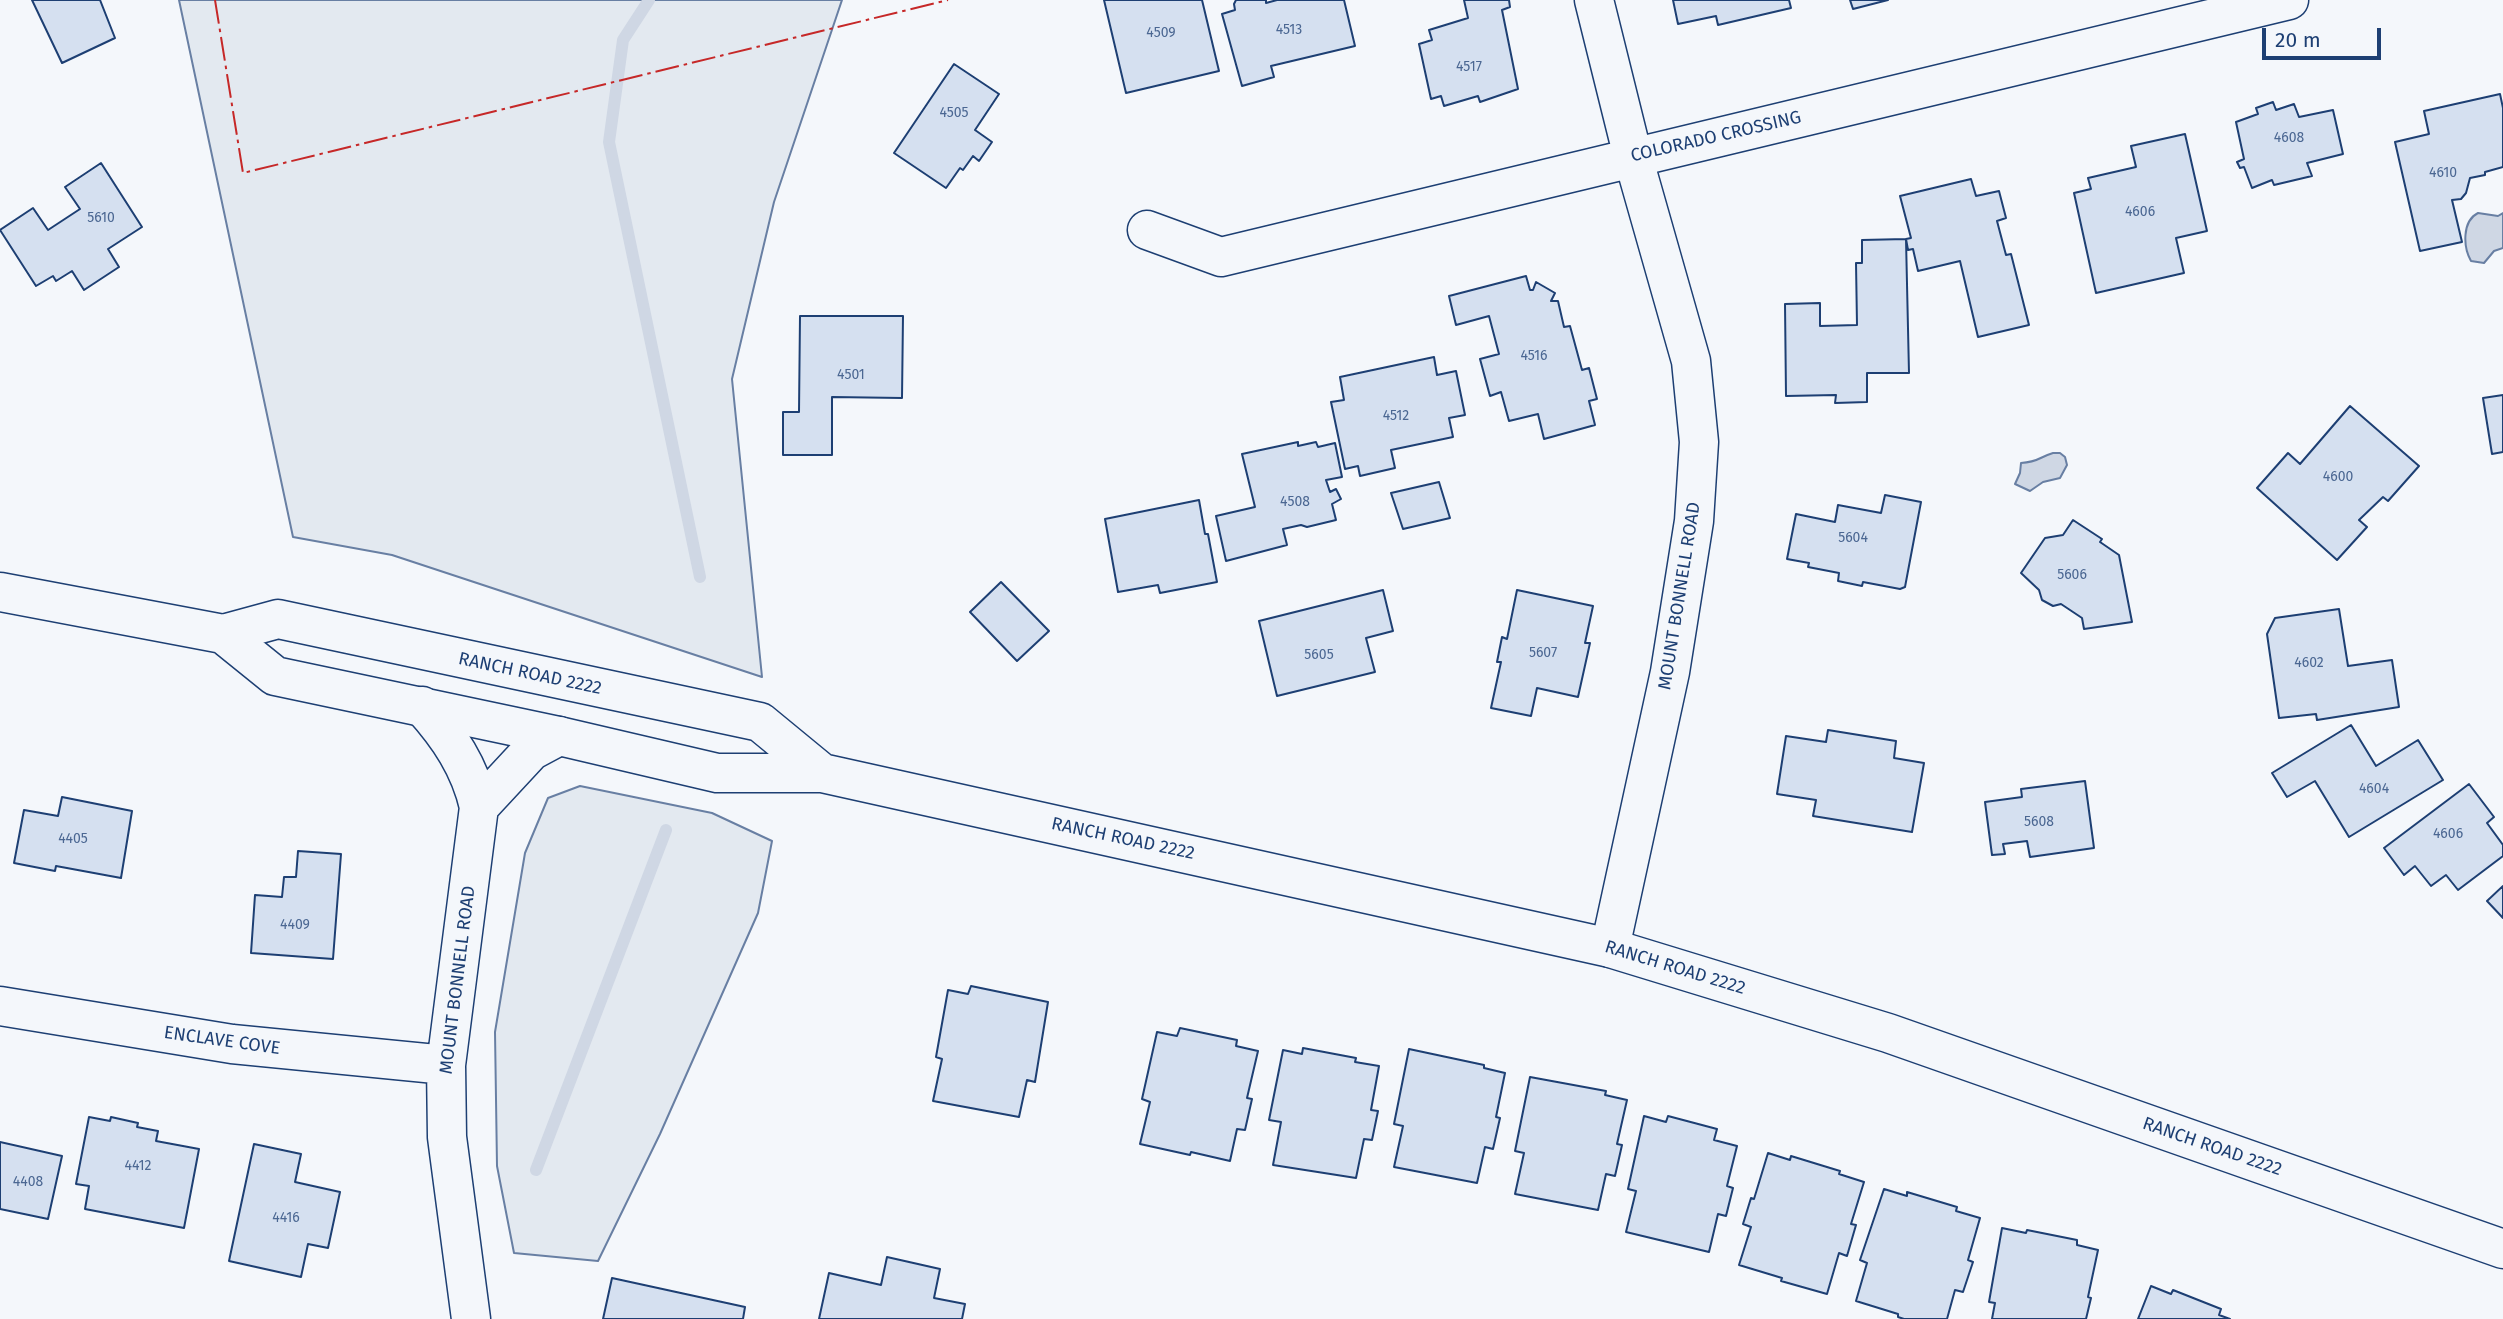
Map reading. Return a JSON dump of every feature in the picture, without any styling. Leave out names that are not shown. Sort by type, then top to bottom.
[{"type":"street","name":"MOUNT BONNELL ROAD","points":[[1594,0],[1633,157],[1691,361],[1699,442],[1695,521],[1670,672],[1610,948]]},
{"type":"street","name":"COLORADO CROSSING","points":[[1147,230],[1220,257],[2289,0]]},
{"type":"street","name":"RANCH ROAD 2222","points":[[0,593],[223,634],[278,619],[760,722],[822,773]]},
{"type":"street","name":"RANCH ROAD 2222","points":[[223,634],[275,676],[559,736],[717,773],[822,773],[1610,948],[1888,1033],[2503,1249]]},
{"type":"street","name":"MOUNT BONNELL ROAD","points":[[422,706],[438,723],[459,754],[474,783],[479,807],[446,1065],[447,1136],[471,1319]]},
{"type":"street","points":[[479,807],[531,751],[559,736]]},
{"type":"street","name":"ENCLAVE COVE","points":[[0,1006],[232,1044],[446,1065]]},
{"type":"shaded area","points":[[179,0],[842,0],[774,202],[732,379],[762,677],[392,555],[293,537]]},
{"type":"shaded area","points":[[2478,213],[2498,216],[2503,213],[2503,248],[2494,251],[2484,263],[2471,261],[2465,242],[2469,222]]},
{"type":"shaded area","points":[[2060,453],[2065,457],[2067,465],[2060,478],[2043,482],[2030,491],[2015,484],[2021,463]]},
{"type":"shaded area","points":[[580,786],[712,813],[772,841],[758,913],[660,1134],[598,1261],[514,1253],[497,1166],[495,1032],[525,853],[548,798]]},
{"type":"building","points":[[32,0],[100,0],[115,38],[62,63]]},
{"type":"building","points":[[1104,0],[1202,0],[1219,71],[1126,93]]},
{"type":"building","points":[[1236,0],[1266,0],[1266,3],[1277,0],[1344,0],[1355,46],[1271,66],[1274,77],[1242,86],[1222,14],[1235,10]]},
{"type":"building","points":[[1464,0],[1509,0],[1510,7],[1502,10],[1518,89],[1480,102],[1478,96],[1444,106],[1441,96],[1431,99],[1419,44],[1432,40],[1429,30],[1468,18]]},
{"type":"building","points":[[1673,0],[1789,0],[1791,8],[1718,25],[1716,16],[1678,24]]},
{"type":"building","points":[[1850,0],[1888,0],[1853,9]]},
{"type":"building","points":[[954,64],[999,94],[975,130],[992,142],[979,161],[973,156],[963,170],[960,168],[946,188],[894,153]]},
{"type":"building","points":[[2500,94],[2503,108],[2503,167],[2470,178],[2466,193],[2461,199],[2452,200],[2462,242],[2420,251],[2395,142],[2429,134],[2424,111]]},
{"type":"building","points":[[2273,102],[2276,110],[2294,104],[2299,117],[2333,110],[2343,154],[2307,163],[2312,176],[2274,185],[2272,180],[2252,188],[2244,167],[2240,168],[2237,162],[2244,159],[2236,122],[2258,114],[2256,108]]},
{"type":"building","points":[[2185,134],[2207,231],[2176,238],[2184,273],[2096,293],[2074,193],[2091,189],[2088,178],[2136,167],[2131,146]]},
{"type":"building","points":[[101,163],[142,227],[108,249],[119,267],[84,290],[72,271],[56,281],[53,276],[36,286],[0,230],[33,208],[48,230],[80,209],[65,187]]},
{"type":"building","points":[[1971,179],[1976,196],[1999,191],[2006,218],[1997,221],[2006,255],[2011,254],[2029,325],[1978,337],[1960,261],[1918,271],[1913,249],[1908,250],[1906,239],[1911,238],[1900,196]]},
{"type":"building","points":[[1906,239],[1909,373],[1867,373],[1867,402],[1835,403],[1836,395],[1786,396],[1785,304],[1820,303],[1820,326],[1857,325],[1856,263],[1862,263],[1862,240]]},
{"type":"building","points":[[1526,276],[1530,290],[1533,290],[1536,282],[1555,293],[1551,301],[1558,301],[1564,327],[1570,326],[1582,370],[1589,368],[1597,399],[1589,401],[1595,425],[1544,439],[1538,414],[1509,421],[1501,392],[1490,396],[1480,359],[1499,354],[1489,316],[1456,325],[1449,296]]},
{"type":"building","points":[[800,316],[903,316],[902,398],[832,397],[832,455],[783,455],[783,412],[799,412]]},
{"type":"building","points":[[1434,357],[1437,375],[1456,371],[1465,415],[1449,418],[1453,437],[1391,450],[1395,468],[1360,476],[1358,466],[1345,469],[1331,402],[1344,400],[1340,377]]},
{"type":"building","points":[[2503,395],[2503,452],[2492,454],[2483,398]]},
{"type":"building","points":[[2350,406],[2419,466],[2388,501],[2383,497],[2359,520],[2367,527],[2337,560],[2257,488],[2288,453],[2300,464]]},
{"type":"building","points":[[1298,442],[1298,446],[1316,442],[1318,447],[1335,443],[1342,477],[1326,480],[1330,492],[1336,489],[1341,499],[1332,504],[1336,520],[1283,529],[1287,545],[1226,561],[1216,516],[1255,507],[1242,454]]},
{"type":"building","points":[[1439,482],[1450,518],[1403,529],[1391,493]]},
{"type":"building","points":[[1885,495],[1921,502],[1905,587],[1900,589],[1863,582],[1862,586],[1838,581],[1839,573],[1808,567],[1809,563],[1787,559],[1796,514],[1835,522],[1838,505],[1881,513]]},
{"type":"building","points":[[1199,500],[1217,582],[1160,593],[1158,585],[1118,592],[1105,519]]},
{"type":"building","points":[[2073,520],[2102,539],[2100,542],[2119,555],[2132,622],[2084,629],[2082,618],[2061,604],[2053,606],[2042,600],[2039,590],[2021,573],[2045,538],[2063,535]]},
{"type":"building","points":[[1001,582],[1049,631],[1017,661],[970,612]]},
{"type":"building","points":[[1383,590],[1393,631],[1366,638],[1375,672],[1277,696],[1259,621]]},
{"type":"building","points":[[1517,590],[1593,606],[1585,643],[1590,643],[1578,697],[1537,688],[1531,716],[1491,708],[1501,662],[1497,662],[1502,637],[1507,639]]},
{"type":"building","points":[[2339,609],[2348,666],[2392,660],[2399,707],[2317,720],[2316,714],[2279,718],[2267,634],[2275,618]]},
{"type":"building","points":[[2351,725],[2376,766],[2418,740],[2443,780],[2349,837],[2315,781],[2287,797],[2272,773]]},
{"type":"building","points":[[1828,730],[1896,741],[1894,758],[1924,763],[1912,832],[1813,816],[1816,800],[1777,794],[1786,736],[1826,742]]},
{"type":"building","points":[[2085,781],[2094,848],[2030,857],[2027,841],[2003,844],[2005,854],[1992,855],[1985,802],[2022,797],[2021,789]]},
{"type":"building","points":[[2469,784],[2494,817],[2487,823],[2503,845],[2503,856],[2458,890],[2446,875],[2431,886],[2415,866],[2404,875],[2384,848]]},
{"type":"building","points":[[62,797],[132,811],[121,878],[56,866],[55,871],[14,863],[24,810],[58,816]]},
{"type":"building","points":[[298,851],[341,854],[333,959],[251,953],[255,895],[282,897],[284,877],[296,877]]},
{"type":"building","points":[[2503,886],[2503,918],[2487,901]]},
{"type":"building","points":[[971,986],[1048,1002],[1035,1082],[1027,1080],[1019,1117],[933,1101],[942,1059],[936,1057],[948,990],[968,994]]},
{"type":"building","points":[[1180,1028],[1237,1040],[1236,1046],[1258,1051],[1247,1098],[1252,1099],[1245,1130],[1237,1129],[1230,1161],[1140,1144],[1150,1102],[1142,1099],[1157,1032],[1177,1036]]},
{"type":"building","points":[[1303,1048],[1356,1058],[1355,1062],[1379,1066],[1371,1110],[1378,1111],[1372,1140],[1364,1139],[1356,1178],[1273,1165],[1281,1122],[1269,1120],[1283,1050],[1302,1054]]},
{"type":"building","points":[[1409,1049],[1484,1065],[1484,1068],[1505,1073],[1493,1149],[1485,1147],[1477,1183],[1394,1167],[1403,1126],[1394,1124]]},
{"type":"building","points":[[1530,1077],[1606,1091],[1605,1095],[1627,1100],[1617,1144],[1622,1145],[1615,1176],[1606,1174],[1598,1210],[1515,1194],[1524,1153],[1515,1151]]},
{"type":"building","points":[[1644,1116],[1666,1122],[1668,1116],[1717,1129],[1714,1140],[1737,1146],[1727,1186],[1733,1188],[1726,1216],[1718,1214],[1709,1252],[1626,1232],[1636,1191],[1628,1189]]},
{"type":"building","points":[[89,1117],[110,1121],[111,1117],[138,1123],[137,1127],[158,1131],[156,1141],[199,1149],[184,1228],[85,1209],[89,1186],[76,1184]]},
{"type":"building","points":[[0,1142],[62,1156],[48,1219],[0,1209]]},
{"type":"building","points":[[254,1144],[301,1154],[295,1182],[340,1192],[328,1248],[308,1244],[301,1277],[229,1261]]},
{"type":"building","points":[[1768,1153],[1790,1160],[1791,1156],[1840,1171],[1839,1174],[1864,1182],[1851,1224],[1856,1225],[1847,1256],[1839,1253],[1827,1294],[1739,1265],[1751,1227],[1743,1224]]},
{"type":"building","points":[[1884,1189],[1907,1196],[1907,1192],[1957,1207],[1956,1211],[1980,1218],[1968,1260],[1973,1262],[1963,1292],[1955,1290],[1947,1319],[1904,1319],[1898,1317],[1898,1314],[1856,1301],[1867,1263],[1860,1260]]},
{"type":"building","points":[[2002,1228],[2077,1240],[2077,1245],[2098,1250],[2086,1319],[1992,1319],[1995,1303],[1989,1302]]},
{"type":"building","points":[[887,1257],[940,1269],[934,1298],[965,1304],[962,1319],[819,1319],[829,1273],[881,1285]]},
{"type":"building","points":[[612,1278],[745,1307],[743,1319],[603,1319]]},
{"type":"building","points":[[2151,1286],[2171,1294],[2173,1290],[2221,1309],[2219,1315],[2230,1319],[2138,1319]]},
{"type":"waterway","points":[[649,0],[623,40],[609,142],[700,577]]},
{"type":"waterway","points":[[536,1170],[666,830]]},
{"type":"power","points":[[215,0],[243,173],[948,0]]}]
